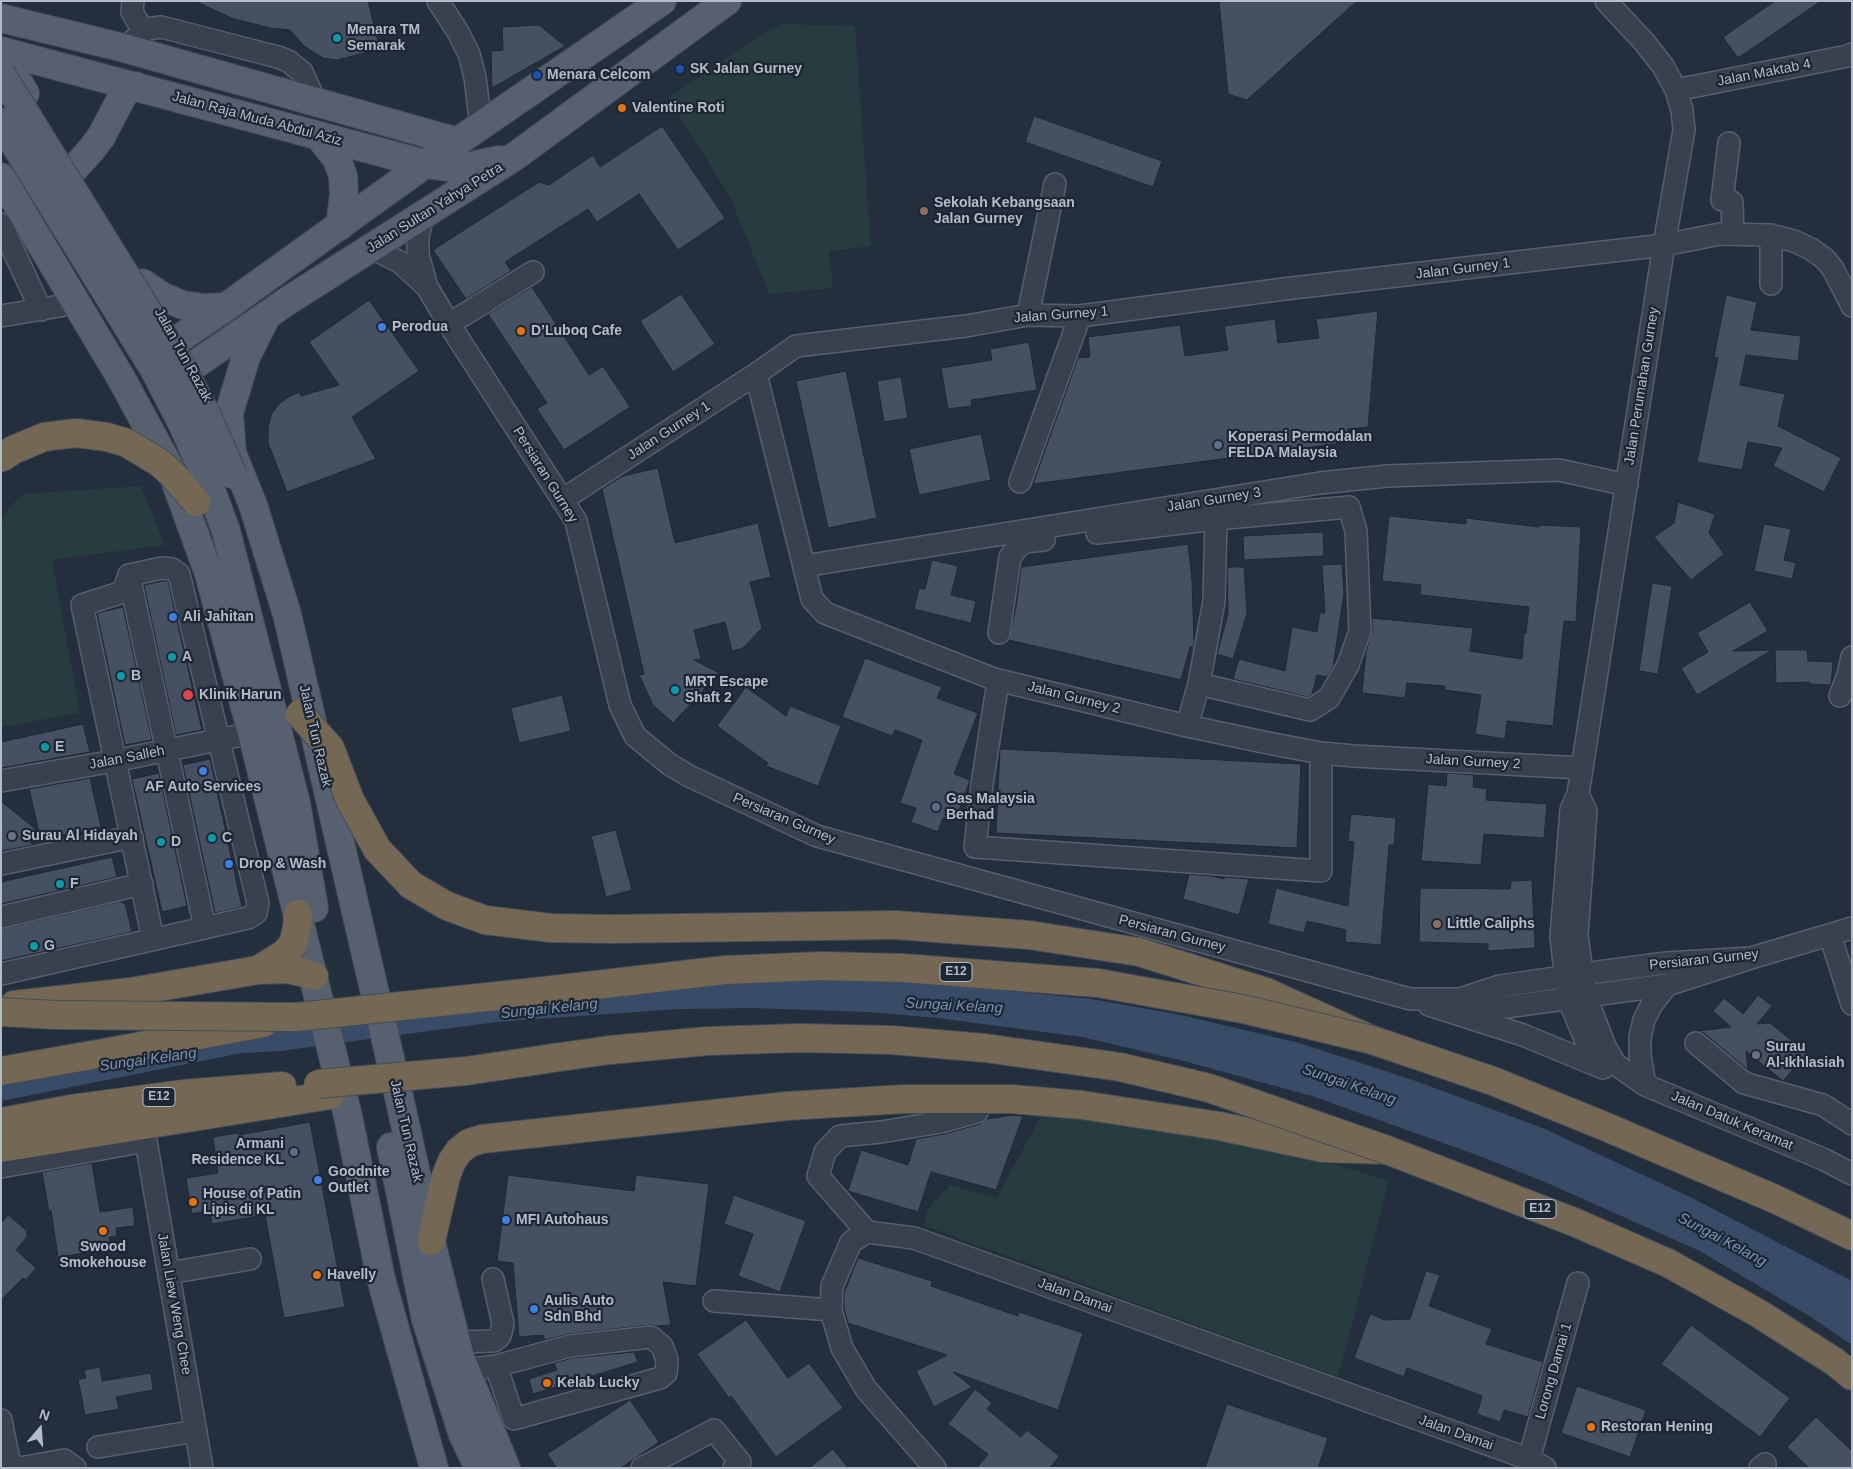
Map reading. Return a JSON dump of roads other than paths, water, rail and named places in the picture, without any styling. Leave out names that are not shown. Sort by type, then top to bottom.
[{"type":"highway","points":[[1,458],[13,450],[44,436],[76,433],[107,437],[127,443],[160,463],[226,531]]},
{"type":"highway","points":[[300,714],[330,748],[350,800],[377,850],[411,885],[447,906],[485,920],[552,928],[610,929],[895,924],[1029,935],[1139,952],[1266,992],[1372,1040]]},
{"type":"highway","points":[[258,970],[284,954],[293,944],[298,914]]},
{"type":"highway","name":"E12","points":[[1,1070],[109,1052],[297,1016],[725,970],[840,967],[903,968],[1098,983],[1243,1009],[1372,1040],[1493,1080],[1775,1199],[1852,1236]]},
{"type":"highway","points":[[1,1007],[130,992],[258,970],[288,969],[314,976]]},
{"type":"highway","points":[[1,1027],[130,992]]},
{"type":"highway","points":[[1,1012],[57,1015],[297,1016]]},
{"type":"highway","name":"E12","points":[[1,1122],[71,1109],[183,1094],[466,1071],[610,1050],[708,1041],[800,1038],[891,1040],[966,1046],[1120,1067],[1209,1088],[1386,1150],[1574,1222],[1668,1263],[1758,1313],[1835,1362],[1852,1376]]},
{"type":"highway","points":[[1,1148],[374,1088],[466,1071]]},
{"type":"highway","points":[[431,1240],[446,1176],[459,1151],[469,1143],[495,1137],[587,1129],[787,1106],[905,1099],[1011,1099],[1138,1112],[1219,1126],[1323,1148],[1386,1150]]},
{"type":"main road","points":[[12,1],[66,34]]},
{"type":"main road","points":[[121,378],[226,307],[425,164],[662,1]]},
{"type":"main road","name":"Jalan Sultan Yahya Petra","points":[[136,405],[267,315],[514,157],[727,1]]},
{"type":"main road","points":[[1,18],[66,34],[134,40],[315,101],[458,142]]},
{"type":"main road","name":"Jalan Raja Muda Abdul Aziz","points":[[1,52],[136,86],[425,164],[447,167],[471,166],[514,157]]},
{"type":"main road","name":"Jalan Tun Razak","points":[[1,52],[176,340],[232,452],[253,504],[287,614],[456,1342],[465,1370],[502,1424],[506,1468]]},
{"type":"main road","name":"Jalan Tun Razak","points":[[1,74],[179,362],[208,418],[234,475],[270,596],[343,888],[426,1320],[463,1436],[479,1468]]},
{"type":"main road","points":[[73,170],[100,137],[123,95],[129,89],[136,86]]},
{"type":"main road","points":[[1,122],[154,369],[182,423],[207,479],[226,531],[296,803],[311,893],[363,1128],[385,1252],[402,1325],[426,1414],[449,1468]]},
{"type":"main road","points":[[319,136],[337,159],[343,176],[344,195],[340,226]]},
{"type":"main road","points":[[1,177],[136,405],[172,472],[194,529],[209,574],[252,733],[345,1102],[381,1279],[434,1468]]},
{"type":"main road","points":[[142,283],[163,297],[184,305],[205,308],[226,307]]},
{"type":"main road","points":[[232,452],[229,414],[234,392],[246,357],[267,315]]},
{"type":"street","points":[[133,1],[134,40]]},
{"type":"street","points":[[438,1],[458,32],[469,54],[481,127]]},
{"type":"street","name":"Jalan Perumahan Gurney","points":[[1577,996],[1574,975],[1561,937],[1571,810],[1578,794],[1664,245],[1684,130],[1682,110],[1676,90],[1663,66],[1645,43],[1606,1]]},
{"type":"street","name":"Jalan Maktab 4","points":[[1676,90],[1850,56]]},
{"type":"street","points":[[1729,143],[1722,200],[1732,202],[1733,234]]},
{"type":"street","points":[[1028,315],[1054,184]]},
{"type":"street","name":"Persiaran Gurney","points":[[424,213],[418,236],[418,255],[427,287],[576,521],[620,705],[635,736],[669,764],[689,776],[818,836],[1410,999],[1460,999],[1506,1007],[1667,985],[1852,928]]},
{"type":"street","name":"Jalan Gurney 1","points":[[562,500],[796,346],[966,326],[1028,315],[1080,316],[1664,245],[1720,234],[1771,235],[1794,241],[1812,249],[1825,259],[1833,269],[1852,306]]},
{"type":"street","points":[[1771,235],[1771,284]]},
{"type":"street","points":[[4,236],[41,310]]},
{"type":"street","name":"Persiaran Gurney","points":[[371,248],[400,262],[427,287]]},
{"type":"street","points":[[449,324],[532,272]]},
{"type":"street","points":[[1,316],[60,306],[75,300]]},
{"type":"street","points":[[1020,482],[1080,316]]},
{"type":"street","name":"Jalan Gurney 2","points":[[756,374],[812,599],[825,614],[999,680],[1187,726],[1321,753],[1582,768]]},
{"type":"street","name":"Jalan Gurney 3","points":[[804,566],[1320,483],[1387,476],[1559,470],[1627,485]]},
{"type":"street","points":[[999,632],[1010,557],[1024,542],[1216,519],[1349,507],[1356,531],[1360,631],[1348,666],[1329,698],[1310,710],[1199,684]]},
{"type":"street","points":[[1187,726],[1199,684],[1214,601],[1216,519]]},
{"type":"street","points":[[1,974],[248,918],[256,913],[258,903],[179,574],[172,569],[162,568],[129,575]]},
{"type":"street","points":[[129,575],[205,928]]},
{"type":"street","points":[[129,575],[123,592],[82,605],[153,939]]},
{"type":"street","points":[[1840,696],[1852,657]]},
{"type":"street","points":[[999,680],[975,847],[1321,871],[1321,753]]},
{"type":"street","name":"Jalan Salleh","points":[[1,781],[114,761],[252,733]]},
{"type":"street","points":[[1,864],[132,837]]},
{"type":"street","points":[[1,917],[142,884]]},
{"type":"street","points":[[1830,935],[1848,981],[1852,1004]]},
{"type":"street","name":"Persiaran Gurney","points":[[1460,999],[1500,986],[1574,975],[1666,963],[1751,958]]},
{"type":"street","points":[[1645,1085],[1640,1055],[1640,1038],[1644,1020],[1652,1004],[1667,985]]},
{"type":"street","name":"Jalan Datuk Keramat","points":[[1577,996],[1590,1051],[1615,1064],[1645,1085],[1823,1159],[1852,1174]]},
{"type":"street","points":[[1410,999],[1523,1035],[1645,1085]]},
{"type":"street","points":[[1696,1043],[1744,1083],[1823,1105],[1852,1124]]},
{"type":"street","points":[[935,1468],[866,1389],[842,1348],[830,1310],[832,1286],[851,1242],[868,1232],[818,1176],[825,1152],[840,1136],[881,1132],[941,1122],[977,1112]]},
{"type":"street","name":"Jalan Liew Weng Chee","points":[[1,1168],[146,1141],[196,1432],[206,1464]]},
{"type":"street","name":"Jalan Damai","points":[[868,1232],[914,1238],[1537,1463]]},
{"type":"street","points":[[168,1273],[250,1259]]},
{"type":"street","points":[[456,1342],[494,1341],[500,1336],[503,1324],[493,1280]]},
{"type":"street","name":"Lorong Damai 1","points":[[1537,1463],[1578,1283]]},
{"type":"street","points":[[714,1301],[830,1310]]},
{"type":"street","points":[[465,1370],[496,1366],[570,1346],[651,1337],[662,1346],[667,1360],[666,1373],[660,1378],[502,1424],[496,1366]]},
{"type":"street","points":[[1,1420],[9,1460],[14,1466],[20,1468],[64,1460],[75,1468]]},
{"type":"street","points":[[642,1468],[714,1430],[740,1462],[734,1468]]},
{"type":"street","points":[[98,1447],[196,1432]]},
{"type":"water","name":"Sungai Kelang","points":[[884,979],[1091,999],[1181,1015],[1299,1043],[1413,1080],[1545,1129],[1692,1198],[1852,1281],[1852,1345],[1811,1317],[1700,1251],[1545,1182],[1477,1155],[1312,1096],[1180,1060],[1082,1037],[938,1018],[868,1012],[753,1008],[678,1009],[496,1022],[280,1051],[242,1053],[1,1101],[1,1076],[211,1040],[665,984]]},
{"type":"place","name":"Menara TM Semarak","points":[[337,38]]},
{"type":"place","name":"SK Jalan Gurney","points":[[680,69]]},
{"type":"place","name":"Menara Celcom","points":[[537,75]]},
{"type":"place","name":"Valentine Roti","points":[[622,108]]},
{"type":"place","name":"Sekolah Kebangsaan Jalan Gurney","points":[[924,211]]},
{"type":"place","name":"Perodua","points":[[382,327]]},
{"type":"place","name":"D’Luboq Cafe","points":[[521,331]]},
{"type":"place","name":"Koperasi Permodalan FELDA Malaysia","points":[[1218,445]]},
{"type":"place","name":"Ali Jahitan","points":[[173,617]]},
{"type":"place","name":"A","points":[[172,657]]},
{"type":"place","name":"B","points":[[121,676]]},
{"type":"place","name":"MRT Escape Shaft 2","points":[[675,690]]},
{"type":"place","name":"Klinik Harun","points":[[188,695]]},
{"type":"place","name":"E","points":[[45,747]]},
{"type":"place","name":"AF Auto Services","points":[[203,771]]},
{"type":"place","name":"Gas Malaysia Berhad","points":[[936,807]]},
{"type":"place","name":"Surau Al Hidayah","points":[[12,836]]},
{"type":"place","name":"C","points":[[212,838]]},
{"type":"place","name":"D","points":[[161,842]]},
{"type":"place","name":"Drop & Wash","points":[[229,864]]},
{"type":"place","name":"F","points":[[60,884]]},
{"type":"place","name":"Little Caliphs","points":[[1437,924]]},
{"type":"place","name":"G","points":[[34,946]]},
{"type":"place","name":"Surau Al-Ikhlasiah","points":[[1756,1055]]},
{"type":"place","name":"Armani Residence KL","points":[[294,1152]]},
{"type":"place","name":"Goodnite Outlet","points":[[318,1180]]},
{"type":"place","name":"House of Patin Lipis di KL","points":[[193,1202]]},
{"type":"place","name":"MFI Autohaus","points":[[506,1220]]},
{"type":"place","name":"Swood Smokehouse","points":[[103,1231]]},
{"type":"place","name":"Havelly","points":[[317,1275]]},
{"type":"place","name":"Aulis Auto Sdn Bhd","points":[[534,1309]]},
{"type":"place","name":"Kelab Lucky","points":[[547,1383]]},
{"type":"place","name":"Restoran Hening","points":[[1591,1427]]}]
